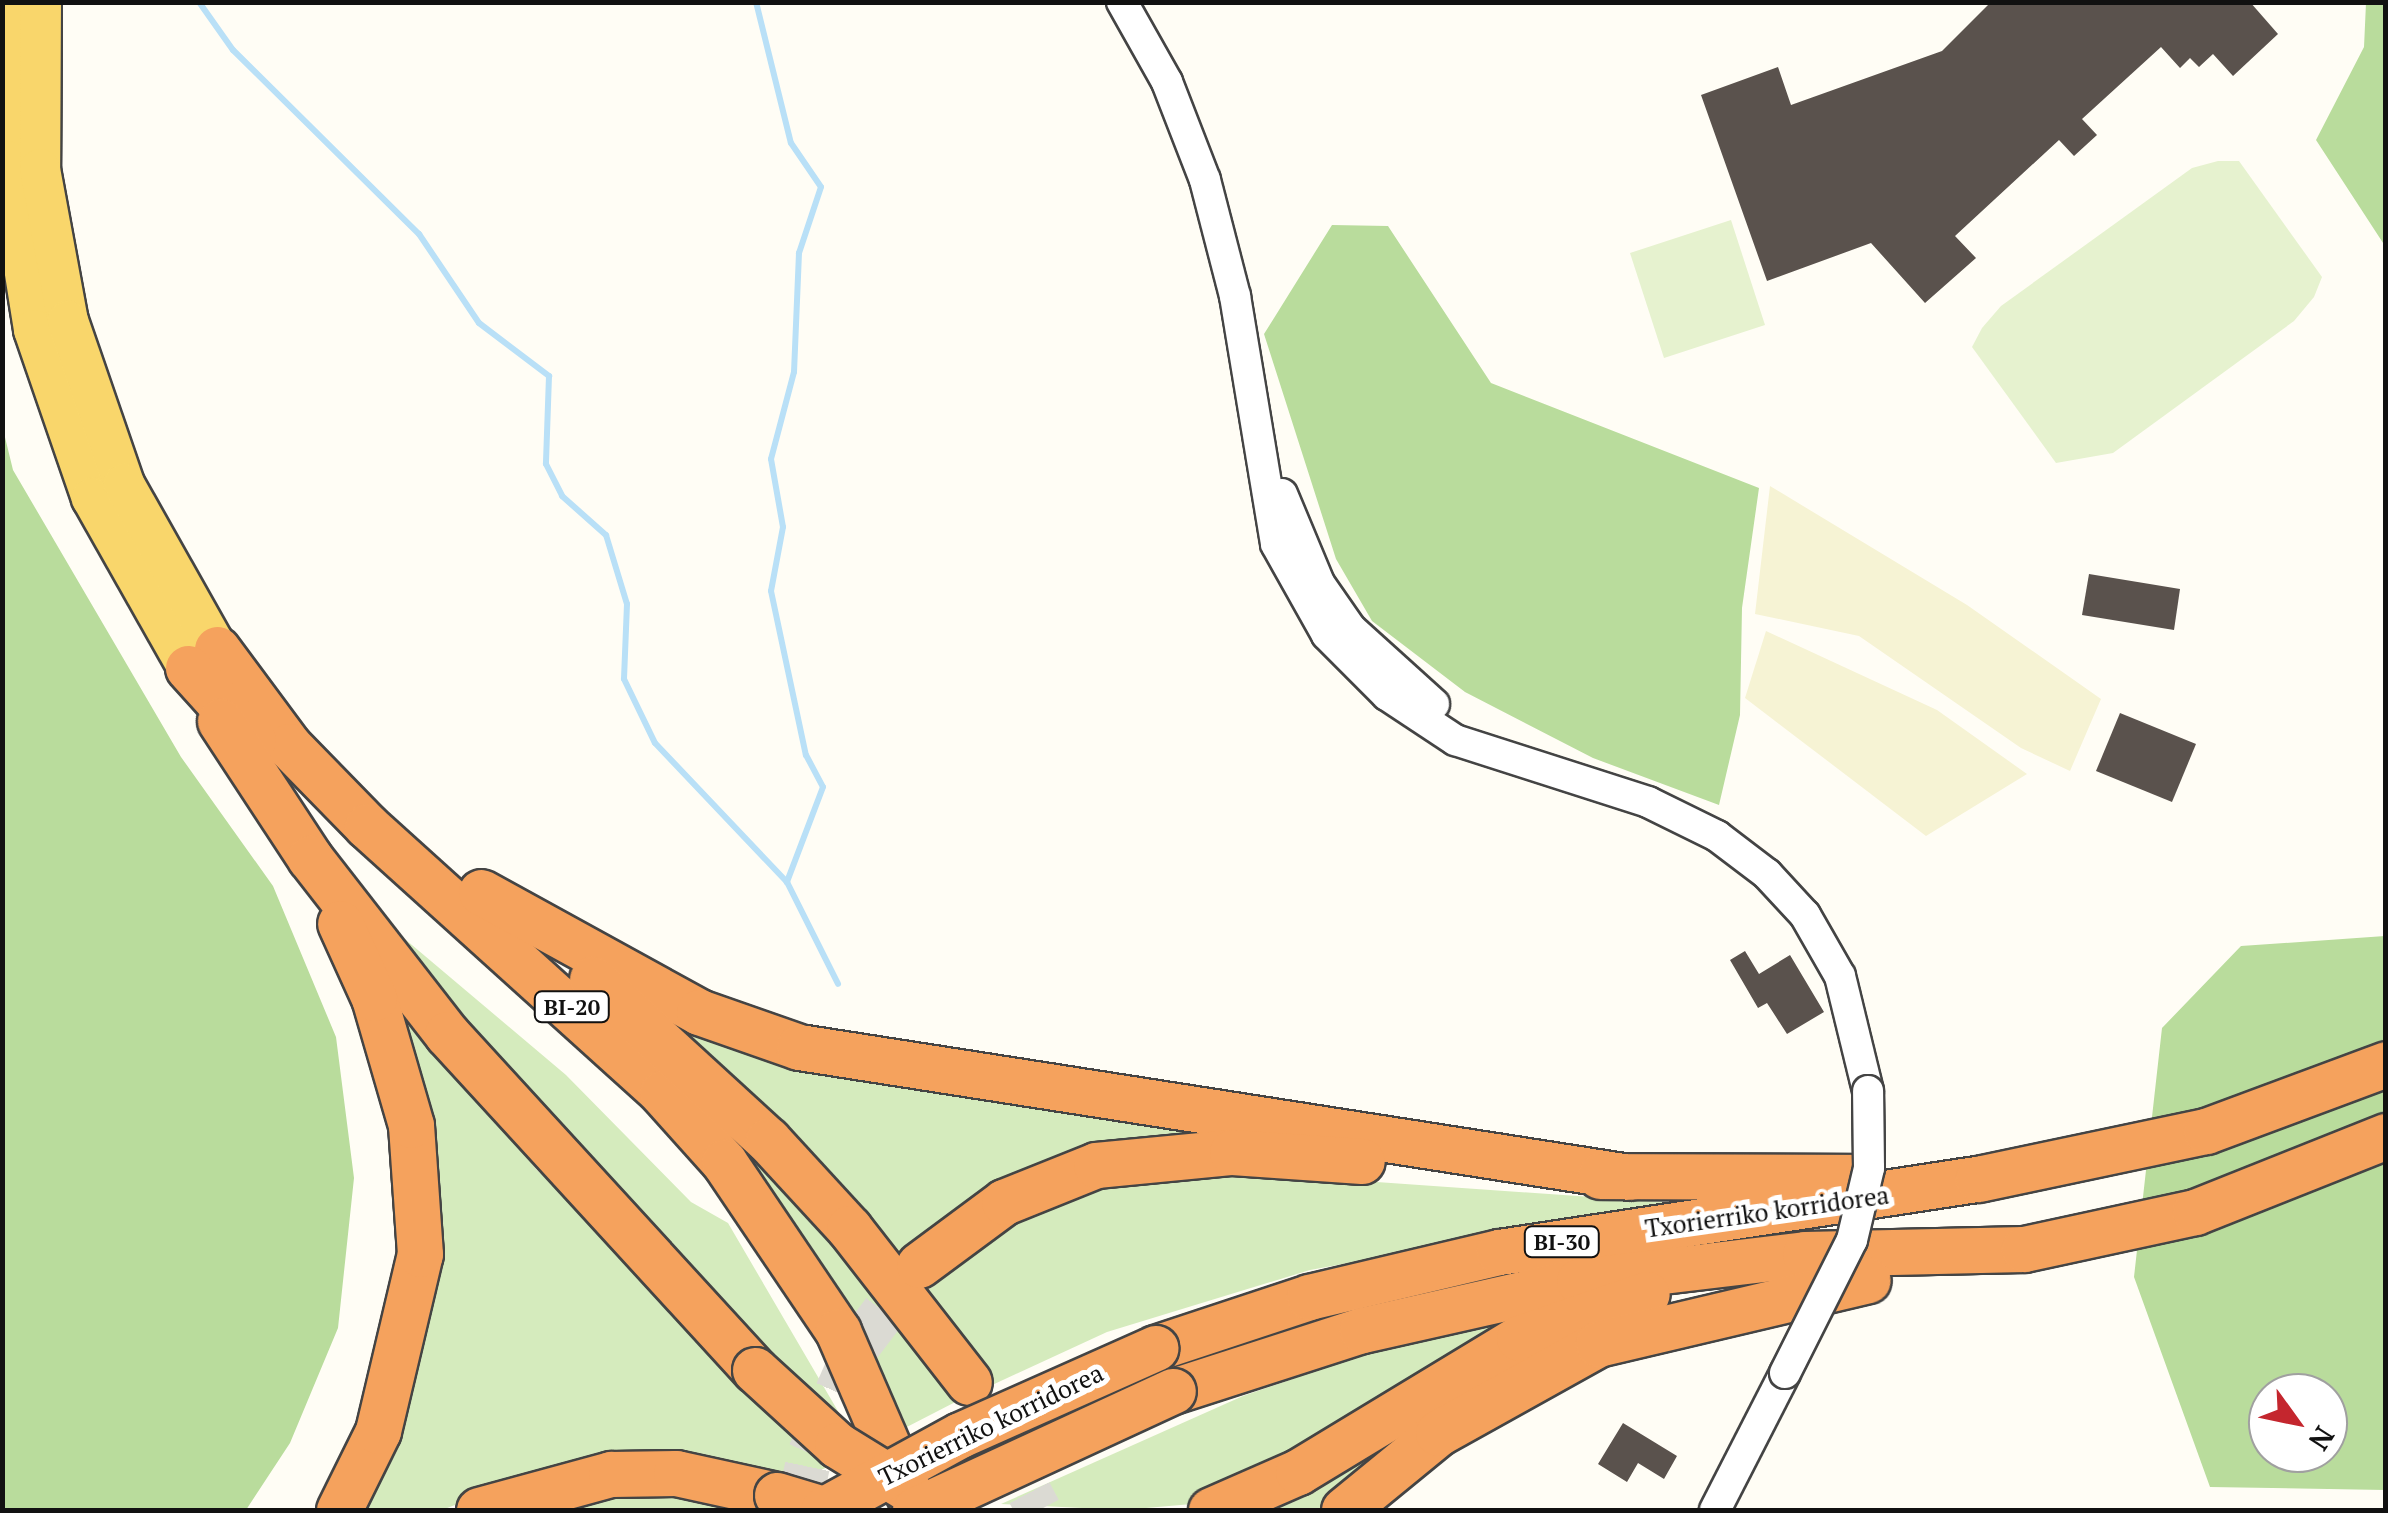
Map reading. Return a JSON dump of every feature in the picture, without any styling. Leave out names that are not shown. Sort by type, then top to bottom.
[{"type":"highway","points":[[202,658],[310,858],[374,998],[411,1125],[420,1188],[420,1254],[406,1334],[378,1431],[339,1510]]},
{"type":"highway","points":[[202,658],[481,892],[617,999],[768,1140],[849,1228],[969,1382]]},
{"type":"highway","name":"BI-20","points":[[202,658],[379,872],[603,1071],[706,1181],[766,1259],[816,1344],[894,1510]]},
{"type":"highway","name":"BI-20","points":[[202,658],[368,826],[662,1092],[724,1162],[838,1331],[915,1510]]},
{"type":"highway","points":[[310,858],[556,1162],[756,1370],[837,1445],[959,1510]]},
{"type":"highway","points":[[481,892],[649,988],[799,1047],[1628,1176]]},
{"type":"highway","name":"Txorierriko korridorea","points":[[825,1510],[960,1434],[1155,1348],[1309,1297],[1499,1252],[1978,1179],[2206,1131],[2386,1064]]},
{"type":"highway","name":"Txorierriko korridorea","points":[[915,1510],[1173,1392],[1362,1330],[1580,1282],[1806,1254],[2024,1249],[2195,1212],[2386,1136]]},
{"type":"highway","points":[[919,1265],[1004,1202],[1096,1165],[1142,1158],[1232,1152],[1628,1176],[1978,1179]]},
{"type":"highway","points":[[1344,1510],[1438,1433],[1598,1344],[1716,1311],[2024,1249]]},
{"type":"highway","points":[[1219,1508],[1298,1472],[1452,1373],[1572,1318],[1649,1293],[1916,1253]]},
{"type":"highway","points":[[479,1510],[560,1482],[676,1473],[825,1510]]},
{"type":"main road","name":"BI-20","points":[[11,2],[7,161],[34,330],[92,498],[202,658]]},
{"type":"main road","name":"BI-20","points":[[42,2],[39,153],[68,321],[124,484],[202,658]]},
{"type":"street","points":[[1122,2],[1167,82],[1205,180],[1254,410],[1298,538],[1352,629],[1430,702],[1574,776],[1690,820],[1779,886],[1840,976],[1868,1091],[1869,1168],[1852,1240],[1716,1510]]},
{"type":"shaded area","points":[[1770,486],[1967,605],[2101,699],[2070,771],[2021,748],[1859,636],[1755,614]]},
{"type":"shaded area","points":[[1766,631],[1937,710],[2027,774],[1926,836],[1745,698]]},
{"type":"green space","points":[[2366,3],[2385,3],[2385,246],[2316,140],[2364,47]]},
{"type":"green space","points":[[2218,161],[2239,161],[2322,277],[2314,297],[2294,321],[2113,453],[2056,463],[1972,347],[1982,328],[2001,306],[2192,168]]},
{"type":"green space","points":[[1731,220],[1765,325],[1664,358],[1630,253]]},
{"type":"green space","points":[[1332,225],[1388,226],[1491,383],[1759,488],[1742,608],[1740,715],[1719,805],[1593,758],[1465,692],[1372,621],[1336,559],[1264,334]]},
{"type":"green space","points":[[3,429],[13,470],[181,757],[273,886],[336,1037],[354,1178],[338,1328],[290,1443],[246,1510],[3,1510]]},
{"type":"green space","points":[[361,902],[566,1075],[691,1202],[728,1223],[849,1430],[727,1323]]},
{"type":"green space","points":[[2385,936],[2385,1490],[2210,1487],[2134,1277],[2162,1028],[2241,946]]},
{"type":"green space","points":[[389,985],[536,1169],[834,1464],[806,1477],[698,1454],[571,1460],[442,1510],[359,1510],[418,1343]]},
{"type":"green space","points":[[653,1009],[1297,1124],[1188,1143],[900,1255],[931,1288],[1014,1225],[1078,1195],[1138,1180],[1219,1171],[1678,1203],[1310,1270],[1107,1332],[990,1386]]},
{"type":"green space","points":[[700,1093],[967,1396],[901,1430],[814,1251],[726,1140]]},
{"type":"green space","points":[[1547,1308],[1303,1458],[1192,1504],[1123,1510],[1001,1504],[1243,1396],[1414,1337]]},
{"type":"green space","points":[[1458,1392],[1324,1510],[1262,1510]]},
{"type":"green space","points":[[634,1483],[761,1510],[514,1510]]},
{"type":"building","points":[[1991,2],[2250,2],[2278,34],[2233,76],[2213,54],[2199,67],[2190,58],[2180,68],[2161,47],[2082,119],[2097,135],[2074,156],[2059,140],[1955,236],[1976,258],[1925,303],[1871,243],[1767,281],[1701,95],[1778,67],[1791,105],[1942,51]]},
{"type":"building","points":[[2089,574],[2180,589],[2174,630],[2082,615]]},
{"type":"building","points":[[2120,713],[2196,744],[2172,802],[2096,771]]},
{"type":"building","points":[[1745,951],[1759,974],[1790,955],[1824,1012],[1787,1034],[1767,1003],[1758,1008],[1730,960]]},
{"type":"building","points":[[1623,1423],[1677,1456],[1664,1479],[1638,1463],[1627,1482],[1598,1464]]},
{"type":"waterway","points":[[199,2],[233,50],[419,234],[479,323],[549,376],[546,464],[562,496],[606,535],[627,604],[624,679],[655,743],[787,882],[838,984]]},
{"type":"waterway","points":[[756,2],[791,143],[821,187],[799,253],[794,372],[771,459],[783,527],[771,591],[806,755],[823,787],[787,882]]},
{"type":"tunnel","points":[[798,1510],[810,1453],[857,1347],[919,1265]]},
{"type":"tunnel","points":[[998,1433],[1039,1510]]}]
